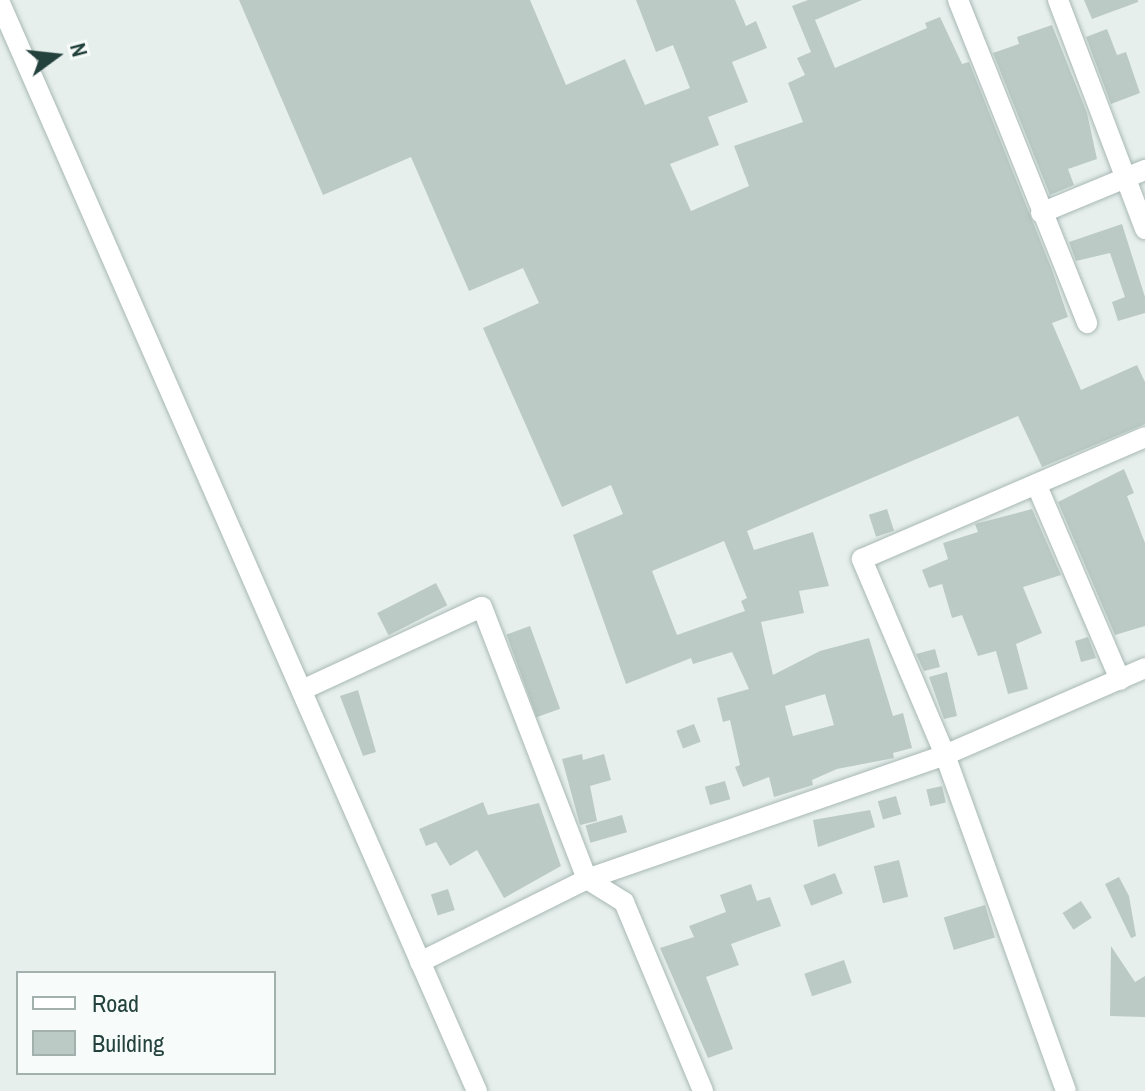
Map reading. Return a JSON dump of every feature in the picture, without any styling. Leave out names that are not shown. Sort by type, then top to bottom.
[{"type":"street","points":[[958,0],[1087,323]]},
{"type":"street","points":[[1058,0],[1135,173],[1145,229]]},
{"type":"street","points":[[0,3],[477,1091]]},
{"type":"street","points":[[1041,213],[1135,173]]},
{"type":"street","points":[[1066,1091],[945,755],[862,559],[1145,437]]},
{"type":"street","points":[[1037,486],[1120,680]]},
{"type":"street","points":[[302,690],[482,607],[587,879],[624,902],[703,1091]]},
{"type":"street","points":[[420,962],[587,879],[945,755],[1145,668]]},
{"type":"building","points":[[239,0],[530,0],[566,85],[625,59],[645,105],[690,88],[673,45],[656,52],[636,0],[735,0],[746,26],[756,21],[767,48],[732,62],[748,102],[708,117],[719,145],[670,164],[691,211],[749,186],[734,146],[803,122],[788,83],[805,75],[797,58],[811,52],[792,6],[808,0],[862,0],[815,20],[835,68],[927,28],[925,23],[940,17],[962,64],[969,62],[1052,270],[1068,317],[1052,323],[1081,390],[1137,365],[1145,382],[1145,424],[1042,467],[1018,416],[747,531],[754,550],[813,532],[829,586],[799,591],[804,613],[761,622],[773,675],[820,651],[869,638],[893,716],[903,713],[912,748],[893,753],[894,758],[837,769],[812,780],[813,785],[774,797],[769,777],[743,787],[735,767],[740,765],[730,720],[723,722],[717,698],[749,689],[732,652],[693,664],[691,658],[626,684],[573,535],[623,514],[611,485],[562,507],[483,328],[539,303],[523,268],[469,291],[411,157],[323,195]],"holes":[[[724,541],[747,598],[741,601],[745,611],[677,635],[652,571]],[[825,694],[834,725],[793,736],[785,706]]]},
{"type":"building","points":[[1084,0],[1138,0],[1138,2],[1092,19]]},
{"type":"building","points":[[1052,25],[1087,113],[1097,159],[1068,169],[1074,185],[1050,195],[993,53],[1019,44],[1017,37]]},
{"type":"building","points":[[1107,29],[1117,55],[1126,52],[1140,93],[1111,104],[1086,37]]},
{"type":"building","points":[[1122,224],[1145,297],[1145,313],[1118,321],[1112,302],[1125,297],[1110,253],[1076,261],[1069,242]]},
{"type":"building","points":[[1124,469],[1134,493],[1127,496],[1145,543],[1145,626],[1115,635],[1058,502]]},
{"type":"building","points":[[887,509],[894,531],[876,537],[869,515]]},
{"type":"building","points":[[1032,509],[1061,575],[1023,587],[1042,633],[1016,644],[1028,689],[1008,694],[996,651],[978,656],[962,615],[952,618],[942,584],[929,588],[922,570],[948,559],[943,543],[978,532],[975,524]]},
{"type":"building","points":[[436,583],[447,605],[389,635],[377,613]]},
{"type":"building","points":[[530,626],[560,709],[537,717],[507,635]]},
{"type":"building","points":[[1088,637],[1096,658],[1081,662],[1075,641]]},
{"type":"building","points":[[935,649],[940,667],[924,671],[916,654]]},
{"type":"building","points":[[947,672],[957,716],[944,719],[929,677]]},
{"type":"building","points":[[358,690],[376,752],[363,756],[340,696]]},
{"type":"building","points":[[694,724],[701,742],[683,749],[676,731]]},
{"type":"building","points":[[582,754],[583,760],[604,754],[611,780],[590,786],[597,821],[580,825],[562,759]]},
{"type":"building","points":[[725,781],[730,799],[710,805],[705,787]]},
{"type":"building","points":[[942,786],[946,803],[930,806],[926,790]]},
{"type":"building","points":[[896,796],[901,814],[883,820],[878,801]]},
{"type":"building","points":[[483,802],[488,815],[539,803],[561,866],[504,898],[477,850],[450,866],[436,842],[426,846],[419,829]]},
{"type":"building","points":[[870,810],[875,827],[818,847],[813,820]]},
{"type":"building","points":[[622,815],[627,832],[590,843],[585,825]]},
{"type":"building","points":[[899,860],[908,897],[883,903],[874,866]]},
{"type":"building","points":[[835,873],[843,894],[811,906],[803,885]]},
{"type":"building","points":[[1119,877],[1129,896],[1136,936],[1131,938],[1105,884]]},
{"type":"building","points":[[751,884],[757,901],[770,897],[781,926],[731,944],[739,965],[706,977],[733,1049],[708,1058],[660,948],[694,937],[689,926],[726,912],[720,895]]},
{"type":"building","points":[[448,889],[455,910],[438,915],[431,895]]},
{"type":"building","points":[[1081,901],[1092,918],[1073,930],[1063,913]]},
{"type":"building","points":[[985,905],[995,938],[954,950],[944,918]]},
{"type":"building","points":[[1111,946],[1135,982],[1145,976],[1145,1017],[1110,1016]]},
{"type":"building","points":[[844,960],[852,983],[812,996],[804,974]]}]
